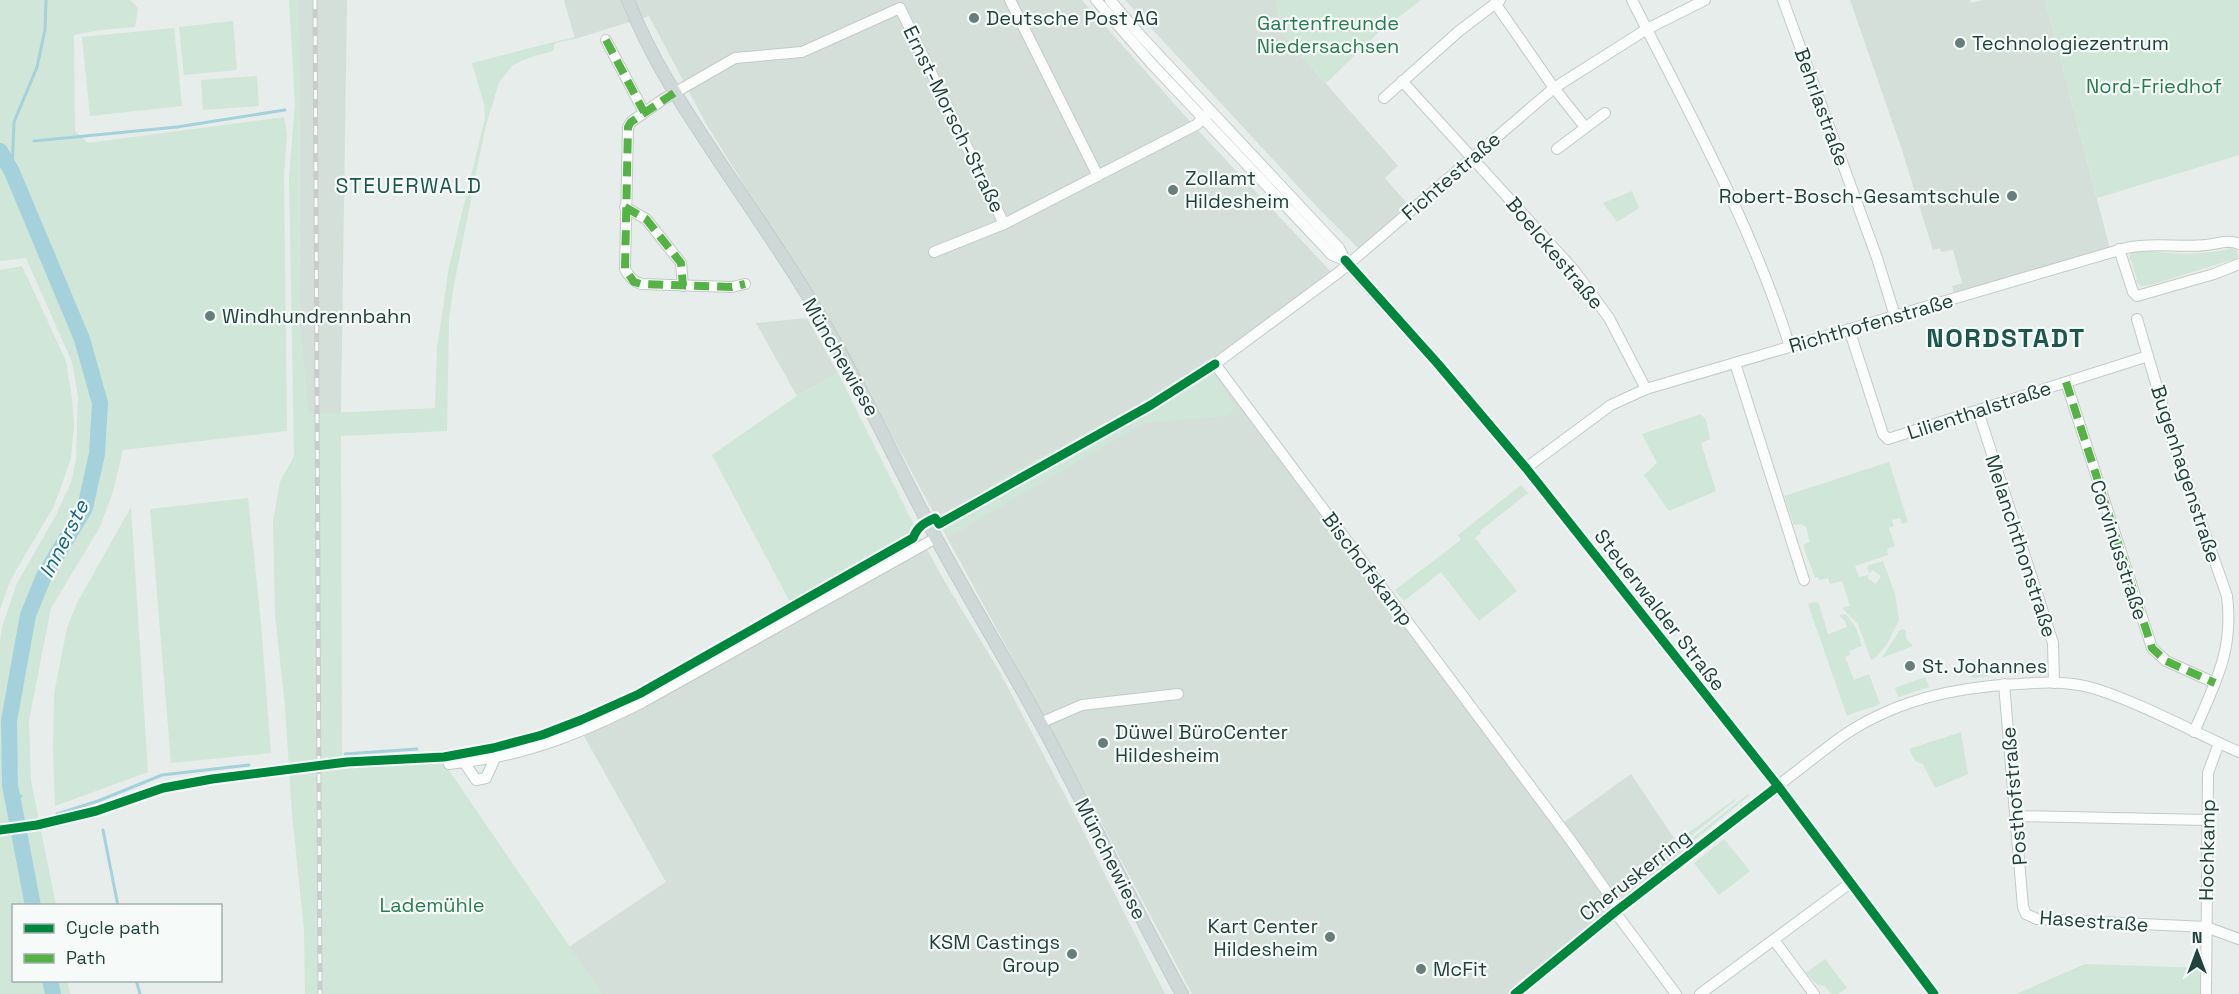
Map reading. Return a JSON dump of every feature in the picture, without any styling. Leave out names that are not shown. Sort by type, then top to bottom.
[{"type":"main road","name":"Münchewiese","points":[[628,0],[651,53],[674,93],[819,315],[884,434],[936,538],[1099,833],[1136,909],[1182,994]]},
{"type":"street","points":[[1010,0],[1098,176]]},
{"type":"street","name":"Steuerwalder Straße","points":[[1096,0],[1207,115]]},
{"type":"street","name":"Steuerwalder Straße","points":[[1110,0],[1207,115],[1332,255],[1347,262],[1526,468],[1778,786],[1934,994]]},
{"type":"street","points":[[1632,0],[1744,222],[1767,279],[1790,347]]},
{"type":"street","name":"Fichtestraße","points":[[1347,262],[1554,88],[1647,29],[1704,0]]},
{"type":"street","name":"Behrlastraße","points":[[1783,0],[1877,258],[1895,316]]},
{"type":"street","points":[[1384,98],[1459,31],[1498,2],[1554,88],[1586,127]]},
{"type":"street","name":"Ernst-Morsch-Straße","points":[[644,112],[735,58],[802,52],[901,4],[1004,224]]},
{"type":"street","points":[[606,40],[644,112],[628,127],[625,207],[625,269],[628,276],[634,282],[642,284],[732,287],[745,284]]},
{"type":"street","name":"Boelckestraße","points":[[1402,81],[1551,243],[1591,291],[1618,335],[1646,389]]},
{"type":"street","points":[[1557,149],[1605,113]]},
{"type":"street","points":[[934,252],[1004,224],[1196,125],[1207,115]]},
{"type":"street","points":[[625,207],[646,219],[681,263],[683,286]]},
{"type":"street","name":"Richthofenstraße","points":[[1526,468],[1611,405],[1646,389],[2119,249],[2146,245],[2196,246],[2229,242],[2239,244]]},
{"type":"street","points":[[2119,249],[2133,292],[2138,296],[2214,274],[2239,264]]},
{"type":"street","name":"Bischofskamp","points":[[1347,262],[1215,364],[1569,838],[1676,994]]},
{"type":"street","name":"Bugenhagenstraße","points":[[2137,319],[2175,448],[2227,596],[2230,617],[2225,656],[2194,732]]},
{"type":"street","name":"Lilienthalstraße","points":[[1849,329],[1885,438],[1893,438],[2148,356]]},
{"type":"street","points":[[1735,363],[1804,580]]},
{"type":"street","name":"Corvinusstraße","points":[[2066,382],[2152,648],[2166,662],[2215,683]]},
{"type":"street","name":"Melanchthonstraße","points":[[1978,411],[2053,643],[2054,683]]},
{"type":"street","points":[[449,764],[495,758],[548,744],[598,724],[643,702],[936,538]]},
{"type":"street","name":"Cheruskerring","points":[[1518,993],[1617,911],[1845,734],[1892,709],[1935,694],[2004,684],[2054,683],[2096,689],[2239,752]]},
{"type":"street","name":"Posthofstraße","points":[[2004,684],[2023,907]]},
{"type":"street","points":[[1040,723],[1082,705],[1178,693]]},
{"type":"street","name":"Hochkamp","points":[[2206,994],[2208,773],[2219,743]]},
{"type":"street","points":[[464,762],[476,780],[486,778],[495,758]]},
{"type":"street","points":[[2016,816],[2206,820]]},
{"type":"street","points":[[1700,994],[1850,884]]},
{"type":"street","name":"Hasestraße","points":[[2023,907],[2029,916],[2037,918],[2206,927],[2239,939]]},
{"type":"street","points":[[1774,940],[1814,994]]},
{"type":"shaded area","points":[[299,0],[347,0],[341,413],[308,415],[300,325]]},
{"type":"shaded area","points":[[564,0],[1082,0],[1195,127],[1334,275],[1216,367],[1564,822],[1631,774],[1687,857],[1529,982],[1507,994],[1192,994],[840,340],[705,122],[649,16],[575,39]]},
{"type":"shaded area","points":[[1125,0],[1276,0],[1281,32],[1398,166],[1385,178],[1412,209],[1361,251],[1319,209]]},
{"type":"shaded area","name":"Robert-Bosch-Gesamtschule","points":[[1850,0],[1970,0],[1971,3],[1983,0],[2045,0],[2110,249],[1955,295],[1952,286],[1962,283],[1953,250],[1941,252],[1940,248],[1933,250],[1901,147]]},
{"type":"shaded area","points":[[807,318],[838,373],[797,396],[756,323]]},
{"type":"shaded area","points":[[918,533],[997,667],[1067,799],[1165,994],[602,994],[569,947],[666,882],[575,720],[638,691]]},
{"type":"green space","points":[[0,0],[130,0],[138,8],[135,27],[74,35],[75,131],[88,143],[284,117],[287,134],[284,175],[287,431],[123,450],[113,491],[100,527],[51,608],[29,720],[31,781],[56,904],[12,904],[12,982],[68,982],[70,994],[0,994],[0,641],[3,624],[17,583],[55,517],[71,483],[76,460],[78,397],[72,362],[26,258],[0,261]]},
{"type":"green space","name":"Lademühle","points":[[289,0],[299,0],[300,325],[309,414],[435,408],[437,348],[449,267],[485,118],[484,104],[472,63],[574,37],[575,39],[555,43],[553,51],[513,65],[499,82],[485,129],[454,285],[449,319],[447,431],[341,436],[342,759],[437,753],[602,994],[305,994],[304,930],[275,614],[273,522],[280,482],[294,456],[289,176],[295,104]]},
{"type":"green space","name":"Gartenfreunde Niedersachsen","points":[[1276,0],[1421,0],[1379,32],[1326,83],[1281,32]]},
{"type":"green space","name":"Nord-Friedhof","points":[[2045,0],[2239,0],[2239,155],[2097,198]]},
{"type":"green space","points":[[233,21],[237,70],[184,75],[179,27]]},
{"type":"green space","points":[[174,28],[182,106],[90,116],[82,37]]},
{"type":"green space","points":[[257,76],[259,106],[203,110],[201,80]]},
{"type":"green space","points":[[1632,191],[1639,208],[1617,222],[1603,203]]},
{"type":"green space","points":[[2141,248],[2186,254],[2232,248],[2237,250],[2238,255],[2230,266],[2231,260],[2151,285],[2141,286],[2135,281],[2137,280],[2131,260],[2129,260],[2131,253]]},
{"type":"green space","points":[[22,266],[66,361],[74,425],[71,458],[54,506],[11,579],[0,609],[0,270]]},
{"type":"green space","points":[[1206,365],[1209,367],[1150,405],[982,498],[991,484],[1147,400]]},
{"type":"green space","points":[[1211,369],[1236,407],[1227,416],[1144,423],[949,537],[942,525]]},
{"type":"green space","points":[[838,373],[918,533],[791,604],[712,455],[797,396]]},
{"type":"green space","points":[[1701,414],[1706,420],[1710,439],[1701,443],[1716,491],[1669,511],[1644,475],[1657,463],[1642,434]]},
{"type":"green space","points":[[1889,462],[1908,522],[1902,524],[1900,518],[1892,520],[1894,526],[1889,528],[1895,546],[1887,549],[1888,555],[1855,566],[1859,577],[1869,575],[1867,578],[1876,584],[1881,576],[1873,570],[1869,573],[1867,566],[1883,561],[1895,594],[1899,620],[1887,644],[1871,660],[1858,624],[1842,608],[1850,606],[1842,581],[1830,584],[1828,578],[1820,580],[1818,577],[1815,578],[1803,545],[1810,542],[1806,527],[1802,524],[1794,525],[1784,496]]},
{"type":"green space","points":[[1521,485],[1528,493],[1480,531],[1481,533],[1475,538],[1517,591],[1479,621],[1441,572],[1404,601],[1395,590],[1461,540],[1458,535]]},
{"type":"green space","points":[[248,498],[271,753],[171,763],[150,509]]},
{"type":"green space","points":[[131,507],[148,772],[55,806],[54,694],[67,628],[77,603]]},
{"type":"green space","points":[[1815,602],[1819,604],[1828,634],[1847,627],[1839,615],[1846,614],[1856,628],[1862,646],[1849,651],[1850,655],[1845,657],[1854,680],[1869,674],[1880,704],[1847,716],[1808,604]]},
{"type":"green space","points":[[1903,629],[1906,631],[1906,638],[1913,646],[1882,658],[1899,631]]},
{"type":"green space","points":[[1973,660],[1979,665],[1980,670],[1988,670],[1989,676],[1972,678],[1967,662]]},
{"type":"green space","points":[[2029,662],[2030,673],[2011,674],[2011,668],[2021,667],[2021,663]]},
{"type":"green space","points":[[1925,677],[1929,687],[1898,697],[1895,688]]},
{"type":"green space","points":[[1961,732],[1968,774],[1935,788],[1923,764],[1916,762],[1909,749]]},
{"type":"green space","points":[[1748,794],[1750,795],[1687,846],[1678,853],[1675,852]]},
{"type":"green space","points":[[1735,799],[1673,850],[1671,847],[1677,841]]},
{"type":"green space","points":[[1724,839],[1750,871],[1719,895],[1694,863]]},
{"type":"green space","points":[[1825,959],[1847,988],[1838,994],[1831,994],[1825,986],[1818,985],[1806,973]]},
{"type":"green space","points":[[2085,964],[2205,968],[2204,994],[2016,994]]},
{"type":"waterway","points":[[12,172],[14,122],[37,67],[45,30],[46,0]]},
{"type":"waterway","points":[[34,141],[177,127],[285,110]]},
{"type":"waterway","name":"Innerste","points":[[0,151],[12,172],[82,339],[100,403],[97,454],[85,508],[44,576],[28,615],[9,721],[10,785],[33,904]]},
{"type":"waterway","points":[[345,754],[417,749]]},
{"type":"waterway","points":[[57,814],[98,801],[162,775],[249,765]]},
{"type":"waterway","points":[[12,796],[21,796]]},
{"type":"waterway","points":[[103,830],[118,904]]},
{"type":"waterway","name":"Innerste","points":[[50,982],[53,994]]},
{"type":"waterway","points":[[137,982],[140,994]]},
{"type":"railway","points":[[315,0],[320,994]]},
{"type":"marked path","points":[[606,40],[644,112]]},
{"type":"marked path","points":[[674,93],[631,122],[628,127],[625,269],[634,282],[641,284],[732,287],[745,284]]},
{"type":"marked path","points":[[625,207],[646,219],[681,263],[683,286]]},
{"type":"marked path","points":[[2066,382],[2152,648],[2166,661],[2215,683]]},
{"type":"cycle path","points":[[1345,260],[1438,364],[1526,468],[1778,786],[1934,994]]},
{"type":"cycle path","points":[[0,830],[37,825],[96,811],[163,788],[212,779],[347,762],[444,757],[493,748],[542,735],[639,694],[913,538],[919,528],[928,522],[935,518],[939,524],[1151,405],[1215,364]]},
{"type":"cycle path","points":[[1515,994],[1615,912],[1778,786]]},
{"type":"place","name":"Deutsche Post AG","points":[[974,18]]},
{"type":"place","name":"Technologiezentrum","points":[[1960,43]]},
{"type":"place","name":"Zollamt Hildesheim","points":[[1173,190]]},
{"type":"place","name":"Robert-Bosch-Gesamtschule","points":[[2012,196]]},
{"type":"place","name":"Windhundrennbahn","points":[[210,316]]},
{"type":"place","name":"St. Johannes","points":[[1910,666]]},
{"type":"place","name":"Düwel BüroCenter Hildesheim","points":[[1103,743]]},
{"type":"place","name":"Kart Center Hildesheim","points":[[1330,937]]},
{"type":"place","name":"KSM Castings Group","points":[[1072,954]]},
{"type":"place","name":"McFit","points":[[1421,969]]},
{"type":"district","name":"STEUERWALD","points":[[409,186]]},
{"type":"district","name":"NORDSTADT","points":[[2006,338]]}]
